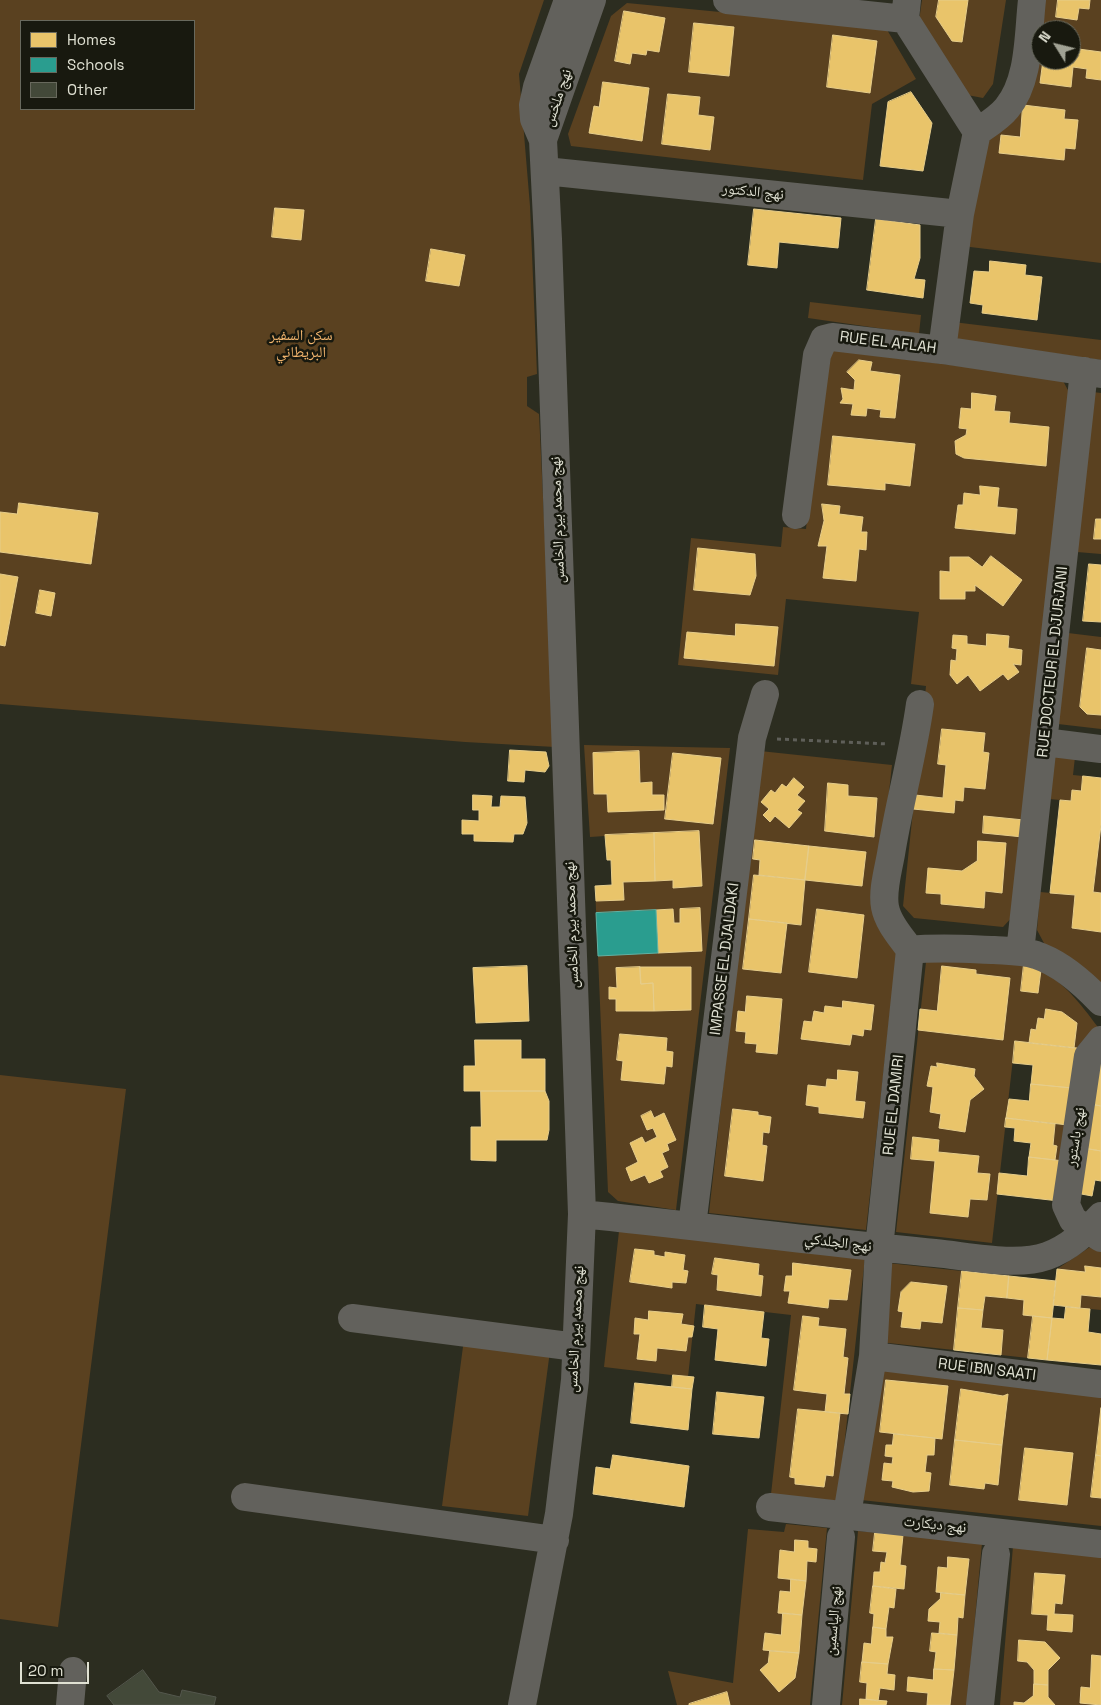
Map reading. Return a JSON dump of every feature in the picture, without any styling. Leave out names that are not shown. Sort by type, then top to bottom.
[{"type":"street","name":"نهج ملخس","points":[[543,140],[534,119],[533,105],[537,87],[568,0]]},
{"type":"street","name":"نهج ملخس","points":[[543,140],[592,0]]},
{"type":"street","points":[[727,0],[906,9],[977,132]]},
{"type":"street","points":[[942,350],[960,214],[977,132],[1007,108],[1018,92],[1024,70],[1032,0]]},
{"type":"street","name":"نهج محمد بيرم الخامس","points":[[522,1705],[555,1540],[574,1389],[582,1214],[543,140]]},
{"type":"street","name":"نهج الدكتور","points":[[545,171],[960,214]]},
{"type":"street","name":"RUE EL AFLAH","points":[[796,515],[817,356],[824,339],[832,336],[942,350],[1092,373]]},
{"type":"street","name":"RUE DOCTEUR EL DJURJANI","points":[[1020,952],[1044,742],[1092,373]]},
{"type":"street","name":"IMPASSE EL DJALDAKI","points":[[692,1226],[752,738],[765,694]]},
{"type":"street","points":[[920,704],[914,745],[898,812],[886,885],[885,907],[891,923],[910,950],[947,947],[1037,955],[1086,987],[1101,1002]]},
{"type":"street","points":[[1044,742],[1101,748]]},
{"type":"street","name":"RUE EL DAMIRI","points":[[844,1526],[872,1356],[878,1248],[910,950]]},
{"type":"street","name":"نهج باستور","points":[[1096,1228],[1073,1220],[1066,1204],[1088,1056],[1101,1040]]},
{"type":"street","name":"نهج الجلدكي","points":[[582,1214],[878,1248],[1021,1260],[1047,1256],[1070,1245],[1096,1228]]},
{"type":"street","points":[[352,1318],[576,1347]]},
{"type":"street","name":"RUE IBN SAATI","points":[[872,1356],[1101,1384]]},
{"type":"street","points":[[245,1497],[555,1540]]},
{"type":"street","name":"نهج ديكارت","points":[[770,1507],[844,1526],[1101,1544]]},
{"type":"street","name":"نهج الياسمين","points":[[826,1705],[844,1526]]},
{"type":"street","points":[[980,1705],[996,1554]]},
{"type":"street","points":[[70,1705],[74,1671]]},
{"type":"path","points":[[752,738],[914,745]]},
{"type":"green space","name":"سكن السفير البريطاني","points":[[0,0],[544,0],[519,74],[530,206],[537,374],[527,377],[527,406],[539,414],[555,747],[465,742],[0,704]]},
{"type":"green space","points":[[922,0],[1006,0],[993,84],[983,98],[962,94],[919,21]]},
{"type":"green space","points":[[1039,0],[1101,0],[1101,263],[962,246],[972,168],[995,131],[1031,24],[1031,70],[1081,70],[1081,20],[1032,20]]},
{"type":"green space","points":[[627,3],[886,28],[916,79],[872,104],[863,180],[571,146],[568,134],[611,16]]},
{"type":"green space","points":[[810,302],[921,315],[919,334],[808,318]]},
{"type":"green space","points":[[953,322],[1101,340],[1101,360],[951,339]]},
{"type":"green space","points":[[825,349],[1062,379],[1070,394],[1014,915],[1003,927],[914,918],[903,906],[926,686],[911,684],[919,612],[786,599],[778,675],[678,665],[691,538],[781,547],[783,527],[806,529]]},
{"type":"green space","points":[[1093,392],[1101,393],[1101,554],[1077,552]]},
{"type":"green space","points":[[1068,633],[1101,637],[1101,729],[1058,724]]},
{"type":"green space","points":[[584,745],[730,748],[676,1210],[618,1201],[608,1192],[595,886],[612,885],[611,860],[607,860],[605,836],[590,837]]},
{"type":"green space","points":[[760,751],[892,765],[876,909],[898,942],[866,1230],[709,1213]]},
{"type":"green space","points":[[1054,755],[1075,757],[1073,775],[1083,776],[1081,791],[1072,790],[1071,801],[1049,799]]},
{"type":"green space","points":[[1101,825],[1101,893],[1093,892]]},
{"type":"green space","points":[[1040,892],[1075,895],[1072,928],[1101,932],[1101,985],[1045,945],[1037,930]]},
{"type":"green space","points":[[927,953],[1003,960],[1041,970],[1066,989],[1100,1030],[1077,1048],[1015,1041],[992,1243],[896,1232]]},
{"type":"green space","points":[[0,1075],[126,1089],[58,1627],[0,1619]]},
{"type":"green space","points":[[1055,1124],[1068,1125],[1064,1161],[1055,1160],[1057,1146],[1053,1145]]},
{"type":"green space","points":[[619,1231],[865,1258],[838,1501],[771,1494],[791,1315],[696,1304],[688,1377],[604,1367]]},
{"type":"green space","points":[[1093,1245],[1101,1251],[1101,1268],[1086,1266],[1085,1272],[1057,1269]]},
{"type":"green space","points":[[888,1263],[962,1271],[954,1350],[879,1342]]},
{"type":"green space","points":[[1081,1295],[1101,1297],[1101,1310],[1080,1308]]},
{"type":"green space","points":[[985,1296],[1024,1300],[1023,1315],[1033,1316],[1028,1358],[1001,1355],[1003,1330],[981,1328]]},
{"type":"green space","points":[[464,1339],[550,1351],[528,1516],[442,1506]]},
{"type":"green space","points":[[876,1366],[1101,1390],[1101,1526],[861,1500]]},
{"type":"green space","points":[[786,1524],[827,1528],[810,1705],[677,1705],[668,1671],[733,1683],[748,1529],[784,1532]]},
{"type":"green space","points":[[858,1531],[982,1543],[967,1705],[842,1705]]},
{"type":"green space","points":[[1013,1546],[1101,1554],[1101,1705],[1000,1705]]},
{"type":"building: Homes","points":[[939,0],[968,0],[962,42],[952,41],[936,17]]},
{"type":"building: Homes","points":[[1058,0],[1090,0],[1089,9],[1079,8],[1077,20],[1056,17]]},
{"type":"building: Homes","points":[[624,11],[665,18],[659,52],[647,50],[646,55],[632,53],[630,64],[615,61]]},
{"type":"building: Homes","points":[[694,23],[734,27],[729,76],[689,72]]},
{"type":"building: Homes","points":[[833,35],[877,41],[870,93],[827,87]]},
{"type":"building: Homes","points":[[1081,49],[1101,52],[1101,80],[1086,78],[1087,69],[1081,68]]},
{"type":"building: Homes","points":[[1042,70],[1073,70],[1071,87],[1040,83]]},
{"type":"building: Homes","points":[[603,82],[649,88],[642,141],[589,133],[594,106],[599,107]]},
{"type":"building: Homes","points":[[911,92],[932,123],[923,171],[880,166],[888,102]]},
{"type":"building: Homes","points":[[668,94],[700,97],[698,115],[714,117],[710,150],[662,144]]},
{"type":"building: Homes","points":[[1023,105],[1065,110],[1064,119],[1078,120],[1075,149],[1065,148],[1064,160],[999,153],[1001,135],[1020,137]]},
{"type":"building: Homes","points":[[275,208],[304,210],[301,240],[272,237]]},
{"type":"building: Homes","points":[[754,209],[841,218],[838,248],[779,242],[777,268],[748,265]]},
{"type":"building: Homes","points":[[876,219],[920,225],[920,258],[914,279],[925,280],[923,298],[867,290]]},
{"type":"building: Homes","points":[[431,249],[465,255],[459,286],[426,281]]},
{"type":"building: Homes","points":[[990,261],[1026,265],[1025,275],[1042,277],[1037,320],[982,313],[983,305],[970,303],[974,271],[989,272]]},
{"type":"building: Homes","points":[[859,360],[872,362],[870,371],[900,375],[895,418],[880,417],[881,410],[867,408],[866,416],[851,415],[853,404],[840,403],[843,399],[841,388],[854,390],[855,380],[847,372]]},
{"type":"building: Homes","points":[[972,393],[996,396],[994,411],[1010,412],[1009,423],[1049,427],[1046,466],[964,458],[956,454],[955,441],[966,435],[967,429],[959,428],[961,408],[971,409]]},
{"type":"building: Homes","points":[[833,436],[915,444],[910,486],[885,483],[885,490],[828,485]]},
{"type":"building: Homes","points":[[980,486],[999,488],[997,507],[1017,509],[1015,534],[955,528],[958,505],[963,505],[964,493],[980,495]]},
{"type":"building: Homes","points":[[19,503],[98,513],[91,564],[0,552],[0,512],[17,514]]},
{"type":"building: Homes","points":[[822,504],[840,506],[839,514],[863,517],[861,532],[867,532],[866,550],[859,549],[856,581],[823,578],[827,546],[818,546],[824,521]]},
{"type":"building: Homes","points":[[1096,519],[1101,519],[1101,539],[1094,539]]},
{"type":"building: Homes","points":[[698,548],[755,554],[756,576],[750,595],[694,590]]},
{"type":"building: Homes","points":[[991,556],[1022,580],[1003,606],[975,585],[975,591],[965,591],[965,599],[940,599],[940,571],[950,572],[950,557],[969,557],[982,567]]},
{"type":"building: Homes","points":[[1089,564],[1101,565],[1101,622],[1083,621]]},
{"type":"building: Homes","points":[[0,574],[18,577],[5,646],[0,645]]},
{"type":"building: Homes","points":[[40,590],[55,593],[51,616],[36,613]]},
{"type":"building: Homes","points":[[736,624],[778,627],[774,666],[684,658],[687,632],[735,636]]},
{"type":"building: Homes","points":[[987,634],[1009,636],[1008,648],[1022,650],[1021,665],[1013,664],[1019,672],[1008,680],[1003,674],[980,691],[968,675],[957,684],[950,675],[951,660],[956,661],[957,649],[952,648],[953,635],[967,636],[967,644],[986,646]]},
{"type":"building: Homes","points":[[1087,648],[1101,650],[1101,715],[1087,714],[1080,707]]},
{"type":"building: Homes","points":[[942,729],[985,733],[983,752],[989,753],[985,789],[964,787],[963,801],[955,800],[954,813],[913,809],[915,795],[943,798],[946,765],[938,764]]},
{"type":"building: Homes","points":[[510,750],[546,752],[549,766],[545,772],[525,770],[524,782],[508,781]]},
{"type":"building: Homes","points":[[639,751],[640,783],[652,782],[652,795],[664,795],[664,810],[608,812],[607,794],[594,794],[593,753]]},
{"type":"building: Homes","points":[[673,753],[721,758],[713,824],[665,819]]},
{"type":"building: Homes","points":[[1083,776],[1101,778],[1101,825],[1093,892],[1101,893],[1101,932],[1072,928],[1075,895],[1050,893],[1060,800],[1071,801],[1072,790],[1081,791]]},
{"type":"building: Homes","points":[[794,778],[804,787],[797,795],[805,801],[797,810],[802,813],[789,828],[775,816],[770,822],[763,815],[769,809],[761,802],[771,790],[775,793],[782,784],[786,787]]},
{"type":"building: Homes","points":[[828,783],[848,785],[848,796],[877,798],[874,837],[825,831]]},
{"type":"building: Homes","points":[[473,795],[492,796],[491,807],[500,807],[501,796],[525,797],[527,823],[523,834],[514,834],[513,842],[474,841],[474,834],[462,834],[462,820],[479,821],[479,810],[473,810]]},
{"type":"building: Homes","points":[[984,816],[1024,820],[1023,837],[983,833]]},
{"type":"building: Homes","points":[[699,831],[702,886],[673,888],[673,880],[655,881],[654,833]]},
{"type":"building: Homes","points":[[654,833],[655,881],[623,882],[624,900],[596,901],[595,886],[612,885],[611,860],[607,860],[605,835]]},
{"type":"building: Homes","points":[[755,840],[809,846],[805,880],[759,875],[760,860],[753,859]]},
{"type":"building: Homes","points":[[978,841],[1006,843],[1002,893],[985,891],[984,908],[941,904],[941,894],[926,893],[928,868],[962,871],[977,861]]},
{"type":"building: Homes","points":[[809,846],[866,852],[862,886],[805,880]]},
{"type":"building: Homes","points":[[754,875],[805,880],[801,925],[749,919]]},
{"type":"building: Homes","points":[[700,908],[702,951],[658,953],[656,910],[673,909],[674,923],[680,923],[680,909]]},
{"type":"building: Homes","points":[[817,909],[864,915],[857,978],[809,972]]},
{"type":"building: Homes","points":[[749,919],[787,923],[781,973],[743,969]]},
{"type":"building: Homes","points":[[1024,964],[1041,970],[1038,993],[1021,991]]},
{"type":"building: Homes","points":[[527,966],[529,1021],[476,1023],[473,968]]},
{"type":"building: Homes","points":[[942,966],[976,970],[976,974],[1010,978],[1003,1040],[918,1030],[920,1009],[937,1011]]},
{"type":"building: Homes","points":[[640,967],[641,984],[653,983],[654,1011],[616,1011],[616,999],[609,999],[609,987],[617,988],[616,968]]},
{"type":"building: Homes","points":[[640,967],[691,967],[691,1010],[654,1011],[653,983],[641,984]]},
{"type":"building: Homes","points":[[747,996],[782,999],[777,1054],[756,1052],[757,1044],[745,1043],[746,1032],[736,1031],[738,1011],[745,1012]]},
{"type":"building: Homes","points":[[843,1001],[874,1005],[871,1030],[864,1029],[863,1036],[852,1034],[850,1045],[801,1039],[804,1021],[812,1022],[814,1011],[824,1013],[825,1006],[842,1008]]},
{"type":"building: Homes","points":[[1046,1009],[1062,1012],[1077,1023],[1074,1048],[1029,1043],[1031,1029],[1036,1030],[1038,1018],[1044,1019]]},
{"type":"building: Homes","points":[[620,1034],[667,1038],[666,1051],[673,1052],[672,1067],[666,1066],[664,1084],[621,1080],[623,1061],[617,1060]]},
{"type":"building: Homes","points":[[475,1040],[521,1040],[521,1059],[545,1059],[545,1091],[464,1091],[464,1066],[475,1066]]},
{"type":"building: Homes","points":[[1015,1041],[1077,1048],[1072,1088],[1031,1084],[1033,1065],[1013,1063]]},
{"type":"building: Homes","points":[[937,1063],[975,1069],[974,1076],[984,1089],[970,1100],[965,1132],[939,1128],[941,1114],[930,1112],[933,1087],[927,1086],[931,1066],[937,1067]]},
{"type":"building: Homes","points":[[1097,1063],[1101,1063],[1101,1106],[1090,1104]]},
{"type":"building: Homes","points":[[838,1070],[858,1072],[855,1101],[865,1102],[863,1118],[819,1113],[819,1107],[806,1105],[808,1085],[826,1087],[827,1079],[837,1080]]},
{"type":"building: Homes","points":[[1031,1084],[1072,1088],[1068,1125],[1006,1118],[1009,1099],[1029,1101]]},
{"type":"building: Homes","points":[[481,1091],[545,1091],[549,1101],[547,1140],[496,1140],[496,1161],[471,1160],[471,1127],[481,1127]]},
{"type":"building: Homes","points":[[1090,1104],[1101,1106],[1101,1151],[1083,1148]]},
{"type":"building: Homes","points":[[733,1109],[758,1112],[758,1115],[771,1117],[769,1133],[763,1132],[762,1145],[767,1146],[763,1181],[725,1176]]},
{"type":"building: Homes","points":[[651,1111],[654,1118],[664,1113],[676,1140],[667,1144],[669,1150],[662,1153],[668,1167],[660,1171],[663,1177],[649,1183],[645,1175],[631,1181],[626,1168],[638,1162],[630,1143],[642,1137],[645,1143],[657,1137],[653,1128],[647,1130],[641,1116]]},
{"type":"building: Homes","points":[[1006,1118],[1055,1124],[1053,1145],[1057,1146],[1055,1160],[1029,1157],[1031,1143],[1014,1141],[1015,1128],[1005,1127]]},
{"type":"building: Homes","points":[[913,1137],[939,1140],[938,1152],[979,1156],[977,1173],[990,1174],[987,1200],[970,1199],[968,1217],[930,1213],[935,1161],[911,1159]]},
{"type":"building: Homes","points":[[1083,1148],[1101,1151],[1101,1181],[1095,1180],[1092,1196],[1076,1193]]},
{"type":"building: Homes","points":[[1029,1157],[1064,1161],[1059,1201],[997,1194],[999,1173],[1027,1176]]},
{"type":"building: Homes","points":[[635,1249],[654,1251],[654,1255],[665,1257],[665,1252],[685,1255],[683,1270],[688,1271],[686,1283],[672,1282],[672,1288],[630,1282]]},
{"type":"building: Homes","points":[[715,1258],[759,1264],[758,1275],[763,1276],[761,1296],[717,1290],[718,1275],[712,1274]]},
{"type":"building: Homes","points":[[793,1263],[851,1270],[847,1300],[829,1299],[828,1308],[788,1303],[790,1291],[784,1291],[786,1276],[792,1276]]},
{"type":"building: Homes","points":[[1085,1266],[1101,1268],[1101,1297],[1081,1295],[1080,1308],[1053,1305],[1057,1269],[1085,1272]]},
{"type":"building: Homes","points":[[962,1271],[1009,1276],[1007,1298],[985,1296],[983,1310],[958,1308]]},
{"type":"building: Homes","points":[[1009,1276],[1056,1281],[1052,1318],[1023,1315],[1024,1300],[1007,1298]]},
{"type":"building: Homes","points":[[911,1282],[947,1286],[942,1323],[921,1321],[920,1329],[901,1327],[903,1312],[898,1311],[901,1292]]},
{"type":"building: Homes","points":[[705,1305],[764,1312],[761,1338],[769,1339],[766,1366],[715,1360],[718,1329],[703,1327]]},
{"type":"building: Homes","points":[[1066,1307],[1090,1309],[1088,1332],[1101,1334],[1101,1365],[1047,1360],[1052,1318],[1064,1319]]},
{"type":"building: Homes","points":[[958,1308],[983,1310],[981,1328],[1003,1330],[1001,1355],[954,1350]]},
{"type":"building: Homes","points":[[649,1311],[683,1314],[681,1324],[694,1326],[692,1337],[688,1337],[686,1351],[657,1348],[656,1361],[637,1359],[640,1334],[634,1334],[635,1318],[648,1320]]},
{"type":"building: Homes","points":[[803,1316],[819,1318],[818,1326],[846,1329],[843,1357],[848,1358],[844,1394],[850,1394],[848,1414],[825,1412],[827,1394],[794,1390]]},
{"type":"building: Homes","points":[[1033,1316],[1052,1318],[1047,1360],[1028,1358]]},
{"type":"building: Homes","points":[[673,1375],[694,1377],[692,1389],[672,1387]]},
{"type":"building: Homes","points":[[886,1380],[948,1386],[942,1439],[880,1432]]},
{"type":"building: Homes","points":[[635,1383],[692,1389],[688,1430],[631,1423]]},
{"type":"building: Homes","points":[[961,1389],[1003,1396],[1008,1394],[1002,1445],[955,1440]]},
{"type":"building: Homes","points":[[717,1392],[764,1397],[759,1438],[713,1434]]},
{"type":"building: Homes","points":[[1101,1408],[1101,1456],[1096,1455]]},
{"type":"building: Homes","points":[[798,1409],[840,1413],[833,1476],[826,1475],[824,1487],[795,1484],[795,1478],[790,1477]]},
{"type":"building: Homes","points":[[894,1434],[935,1438],[934,1455],[927,1455],[925,1472],[931,1473],[929,1491],[913,1492],[892,1487],[893,1481],[882,1480],[884,1463],[892,1464],[893,1457],[885,1456],[886,1445],[892,1445]]},
{"type":"building: Homes","points":[[955,1440],[1002,1445],[998,1485],[985,1483],[984,1489],[950,1485]]},
{"type":"building: Homes","points":[[1025,1448],[1073,1453],[1067,1505],[1019,1500]]},
{"type":"building: Homes","points":[[613,1455],[689,1466],[684,1507],[593,1494],[596,1467],[610,1469]]},
{"type":"building: Homes","points":[[1096,1455],[1101,1456],[1101,1498],[1091,1497]]},
{"type":"building: Homes","points":[[875,1533],[903,1535],[900,1565],[906,1566],[904,1589],[873,1586],[874,1572],[880,1572],[881,1562],[885,1563],[887,1552],[873,1551]]},
{"type":"building: Homes","points":[[795,1540],[808,1541],[808,1548],[817,1549],[816,1562],[807,1561],[806,1581],[778,1578],[780,1550],[794,1552]]},
{"type":"building: Homes","points":[[948,1557],[969,1559],[965,1595],[936,1592],[938,1567],[947,1568]]},
{"type":"building: Homes","points":[[1035,1573],[1065,1575],[1062,1604],[1055,1603],[1054,1614],[1073,1615],[1072,1632],[1047,1630],[1048,1615],[1032,1614]]},
{"type":"building: Homes","points":[[791,1579],[806,1581],[802,1615],[778,1613],[780,1591],[790,1592]]},
{"type":"building: Homes","points":[[873,1586],[896,1589],[894,1608],[889,1607],[886,1629],[873,1627],[874,1614],[870,1613]]},
{"type":"building: Homes","points":[[941,1593],[965,1595],[963,1618],[958,1617],[957,1635],[939,1633],[940,1622],[928,1621],[929,1609],[940,1599]]},
{"type":"building: Homes","points":[[783,1613],[802,1615],[799,1653],[763,1650],[765,1633],[781,1635]]},
{"type":"building: Homes","points":[[873,1627],[886,1629],[886,1637],[893,1637],[888,1664],[862,1662],[864,1643],[871,1644]]},
{"type":"building: Homes","points":[[932,1633],[957,1635],[954,1670],[934,1669],[936,1652],[930,1651]]},
{"type":"building: Homes","points":[[1019,1640],[1045,1642],[1060,1658],[1048,1670],[1048,1685],[1034,1684],[1034,1670],[1027,1662],[1018,1661]]},
{"type":"building: Homes","points":[[770,1651],[799,1653],[795,1678],[779,1692],[760,1670],[768,1663]]},
{"type":"building: Homes","points":[[1092,1655],[1101,1656],[1101,1705],[1080,1703],[1081,1687],[1090,1688]]},
{"type":"building: Homes","points":[[862,1662],[888,1664],[887,1674],[895,1675],[894,1690],[880,1688],[878,1701],[866,1699],[867,1683],[860,1682]]},
{"type":"building: Homes","points":[[934,1669],[954,1670],[950,1705],[927,1705],[928,1693],[907,1691],[908,1677],[933,1680]]},
{"type":"building: Homes","points":[[1034,1684],[1048,1685],[1048,1697],[1055,1705],[1014,1705],[1014,1702],[1024,1703],[1033,1696]]},
{"type":"building: Homes","points":[[727,1692],[730,1705],[689,1705],[689,1704]]},
{"type":"building: Homes","points":[[860,1699],[887,1701],[886,1705],[860,1705]]},
{"type":"building: Schools","points":[[656,910],[658,953],[598,956],[596,913]]},
{"type":"building: Other","points":[[143,1670],[159,1692],[180,1697],[182,1690],[216,1697],[214,1705],[114,1705],[107,1696]]}]
